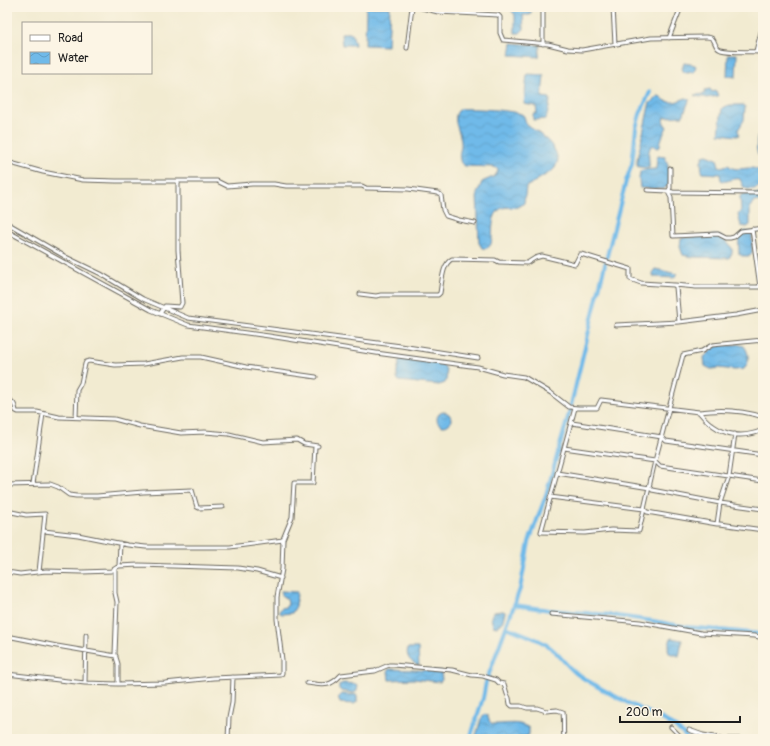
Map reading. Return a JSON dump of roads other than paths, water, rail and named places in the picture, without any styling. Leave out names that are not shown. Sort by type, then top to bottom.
[{"type":"street","points":[[407,48],[412,7]]},
{"type":"street","points":[[418,7],[438,12],[498,15],[500,17],[500,34],[503,40],[543,44],[574,50],[596,48],[651,38],[711,37],[722,50],[763,52]]},
{"type":"street","points":[[543,7],[543,44]]},
{"type":"street","points":[[613,7],[615,44]]},
{"type":"street","points":[[669,38],[681,7]]},
{"type":"street","points":[[756,52],[763,25]]},
{"type":"street","points":[[7,162],[43,172],[77,179],[116,181],[217,181],[227,186],[274,184],[286,186],[362,186],[366,188],[408,189],[438,193],[441,195],[443,210],[446,216],[475,223]]},
{"type":"street","points":[[670,168],[670,188],[668,191],[671,198],[673,236],[718,234],[726,238],[730,238],[734,237],[741,230],[763,228]]},
{"type":"street","points":[[160,314],[165,306],[180,307],[182,303],[178,250],[178,181]]},
{"type":"street","points":[[647,190],[690,193],[758,193],[763,190]]},
{"type":"street","points":[[7,223],[143,299],[179,315],[202,321],[314,334],[478,358]]},
{"type":"street","points":[[360,294],[376,296],[438,295],[440,293],[441,281],[447,263],[452,259],[492,259],[500,262],[527,263],[542,256],[574,264],[580,254],[628,268],[630,270],[630,279],[637,282],[696,287],[760,287],[752,228]]},
{"type":"street","points":[[7,231],[160,314],[188,325],[468,365],[504,374],[518,375],[529,379],[565,404],[575,408],[597,408],[601,400],[699,412],[725,410],[743,412],[763,417]]},
{"type":"street","points":[[674,285],[676,287],[679,322]]},
{"type":"street","points":[[616,324],[679,322],[763,310]]},
{"type":"street","points":[[575,408],[541,532],[585,533],[611,530],[640,531],[655,461],[684,354],[699,352],[712,345],[763,340]]},
{"type":"street","points":[[76,418],[77,390],[81,383],[85,364],[89,361],[115,365],[144,364],[183,356],[201,356],[246,367],[316,377]]},
{"type":"street","points":[[7,400],[13,401],[16,411],[18,412],[43,414],[54,417],[114,419],[140,426],[181,433],[204,432],[229,434],[263,442],[297,440],[304,444],[316,446],[314,483],[294,483],[292,517],[284,534],[283,540],[282,569],[277,597],[281,675],[232,677],[165,683],[118,684],[84,683],[7,674]]},
{"type":"street","points":[[699,412],[713,427],[721,431],[734,434],[750,434],[763,430]]},
{"type":"street","points":[[33,484],[43,414]]},
{"type":"street","points":[[572,422],[662,437],[666,441],[763,455]]},
{"type":"street","points":[[717,524],[720,503],[729,476],[734,434]]},
{"type":"street","points":[[564,448],[655,461],[657,465],[660,466],[763,481]]},
{"type":"street","points":[[557,473],[650,488],[652,490],[720,503],[763,509]]},
{"type":"street","points":[[7,485],[55,485],[69,495],[76,496],[192,490],[197,507],[222,507]]},
{"type":"street","points":[[550,497],[644,509],[647,512],[763,530]]},
{"type":"street","points":[[7,511],[26,515],[45,514],[39,572]]},
{"type":"street","points":[[44,531],[78,535],[146,547],[220,547],[283,540]]},
{"type":"street","points":[[119,566],[120,543]]},
{"type":"street","points":[[7,572],[20,574],[39,572],[111,571],[119,566],[140,565],[238,568],[257,571],[281,578]]},
{"type":"street","points":[[115,569],[115,593],[117,602],[116,656],[118,664],[118,684]]},
{"type":"street","points":[[551,614],[640,622],[701,634],[755,636],[763,638]]},
{"type":"street","points":[[84,683],[86,635]]},
{"type":"street","points":[[7,636],[116,656]]},
{"type":"street","points":[[307,683],[327,685],[336,681],[341,675],[375,671],[389,665],[444,669],[483,676],[492,678],[499,683],[504,684],[512,706],[561,711],[563,715],[562,729],[564,739]]},
{"type":"street","points":[[228,739],[229,718],[232,703],[232,677]]},
{"type":"street","points":[[671,727],[683,739]]},
{"type":"street","points":[[689,730],[703,735],[727,739],[750,739],[763,736]]},
{"type":"water","points":[[366,7],[390,7],[388,46],[365,45]]},
{"type":"water","points":[[511,7],[533,7],[530,15],[523,15],[524,29],[520,33],[515,33],[515,15],[511,10]]},
{"type":"water","points":[[341,33],[352,33],[355,45],[342,45]]},
{"type":"water","points":[[512,43],[540,45],[539,57],[510,55]]},
{"type":"water","points":[[728,54],[737,54],[736,77],[727,76]]},
{"type":"water","points":[[684,63],[695,65],[696,67],[694,72],[684,72],[682,69]]},
{"type":"water","points":[[527,74],[544,75],[542,97],[550,98],[546,119],[533,120],[533,114],[537,113],[536,106],[524,104]]},
{"type":"water","points":[[710,89],[712,92],[716,91],[718,96],[707,98],[694,95],[704,94],[705,90]]},
{"type":"water","points":[[658,96],[669,102],[686,98],[689,99],[689,101],[683,116],[665,117],[663,119],[667,127],[661,139],[660,147],[657,148],[652,145],[650,148],[649,168],[639,167],[637,166],[637,160],[649,106],[650,103]]},
{"type":"water","points":[[730,105],[743,105],[745,107],[744,120],[738,130],[738,136],[719,134],[722,108]]},
{"type":"water","points":[[461,109],[483,109],[519,113],[523,115],[526,124],[541,135],[554,148],[558,160],[552,171],[526,187],[524,203],[521,206],[504,208],[498,211],[493,222],[491,244],[486,248],[482,248],[479,243],[477,194],[482,182],[495,176],[498,169],[494,167],[465,166],[461,163],[459,157],[461,138],[456,122],[456,115]]},
{"type":"water","points":[[763,132],[763,157],[758,155],[757,138],[759,133]]},
{"type":"water","points":[[707,155],[717,159],[719,166],[721,167],[728,165],[735,169],[754,168],[758,170],[762,173],[762,184],[755,189],[744,188],[740,179],[723,181],[721,180],[720,174],[702,173],[701,162],[703,156]]},
{"type":"water","points":[[657,157],[665,157],[669,175],[668,186],[663,189],[640,188],[640,172],[642,170],[656,169]]},
{"type":"water","points":[[743,194],[761,194],[763,199],[762,201],[753,202],[750,208],[750,225],[747,227],[741,226],[738,215],[741,210],[740,196]]},
{"type":"water","points":[[745,231],[752,232],[752,253],[750,256],[742,256],[739,254],[739,238]]},
{"type":"water","points":[[715,235],[721,236],[732,248],[732,253],[729,258],[693,257],[683,255],[680,247],[681,238]]},
{"type":"water","points":[[655,269],[677,275],[674,278],[654,277],[652,273]]},
{"type":"water","points":[[737,344],[744,346],[747,351],[748,361],[744,369],[711,369],[705,366],[704,357],[714,348],[720,345]]},
{"type":"water","points":[[400,358],[442,363],[445,367],[446,373],[445,383],[439,385],[399,381],[397,379],[397,372]]},
{"type":"water","points":[[444,412],[449,414],[451,419],[449,424],[444,426],[439,424],[437,419],[439,414]]},
{"type":"water","points":[[281,591],[297,592],[296,606],[292,613],[282,614],[279,612],[281,608],[286,607],[288,604],[287,599],[281,595]]},
{"type":"water","points":[[493,612],[505,612],[502,623],[497,627],[493,626],[491,617]]},
{"type":"water","points":[[671,638],[682,640],[679,656],[669,653],[668,648]]},
{"type":"water","points":[[408,648],[418,648],[419,666],[409,659],[407,654]]},
{"type":"water","points":[[389,669],[441,671],[442,680],[440,682],[414,679],[389,680]]},
{"type":"water","points":[[343,683],[356,684],[358,686],[357,691],[354,693],[341,691],[339,689],[339,685]]},
{"type":"water","points":[[342,694],[357,695],[357,702],[354,704],[340,703],[338,698]]},
{"type":"water","points":[[485,714],[492,724],[520,724],[529,728],[529,734],[528,736],[518,737],[516,739],[475,739],[481,719]]},
{"type":"waterway","points":[[606,260],[626,181],[632,164],[636,128],[640,114],[650,92]]},
{"type":"waterway","points":[[571,405],[605,264]]},
{"type":"waterway","points":[[470,739],[483,698],[486,682],[520,589],[529,542],[546,495],[570,410]]},
{"type":"waterway","points":[[514,605],[550,610],[611,615],[688,627],[763,634]]},
{"type":"waterway","points":[[506,627],[546,644],[555,651],[577,674],[628,703],[668,722],[682,732],[688,739]]}]
